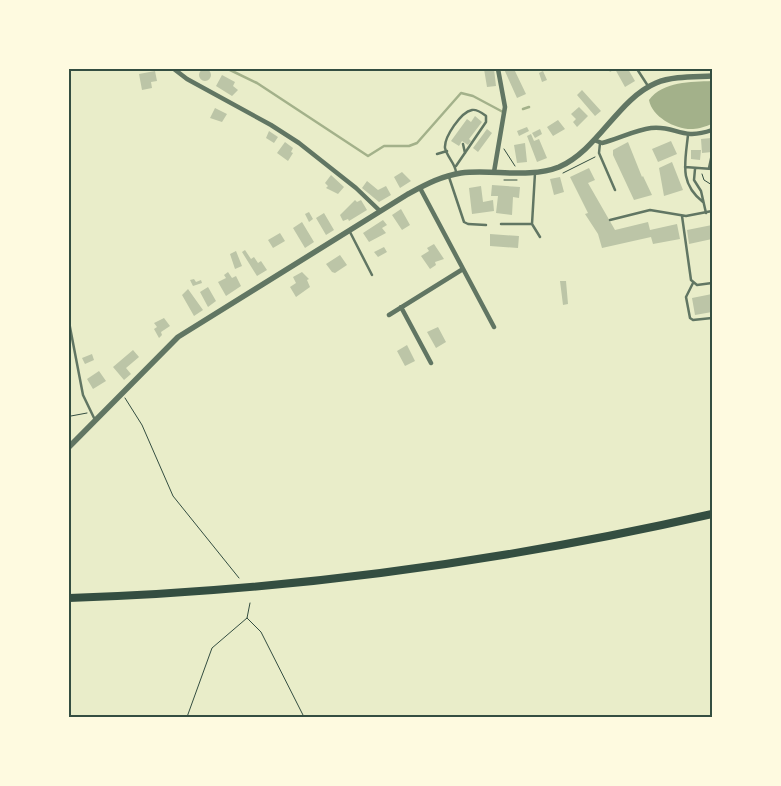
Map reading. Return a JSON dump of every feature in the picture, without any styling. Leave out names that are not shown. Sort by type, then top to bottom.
[{"type":"main road","points":[[69,598],[232,589],[386,572],[551,547],[712,514]]},
{"type":"street","points":[[174,69],[187,79],[292,138],[356,188],[380,211]]},
{"type":"street","points":[[494,172],[505,109],[498,69]]},
{"type":"street","points":[[69,447],[169,345],[189,330],[380,211],[420,188],[457,174],[535,172],[556,168],[567,162],[594,140],[648,87],[671,79],[712,76]]},
{"type":"street","points":[[594,140],[600,143],[651,128],[668,129],[688,135],[712,130]]},
{"type":"street","points":[[420,188],[494,327]]},
{"type":"street","points":[[389,314],[463,269]]},
{"type":"street","points":[[401,307],[431,363]]},
{"type":"lane","points":[[637,69],[648,87]]},
{"type":"lane","points":[[456,166],[487,120],[484,115],[475,110],[467,112],[452,130],[446,142],[446,151],[456,166],[457,174]]},
{"type":"lane","points":[[688,135],[685,167],[689,185],[694,196],[703,202]]},
{"type":"lane","points":[[600,143],[599,153],[615,190]]},
{"type":"lane","points":[[463,144],[465,153]]},
{"type":"lane","points":[[437,154],[446,151]]},
{"type":"lane","points":[[685,167],[695,169],[710,168],[712,154]]},
{"type":"lane","points":[[695,169],[695,182],[701,191],[706,213]]},
{"type":"lane","points":[[535,172],[532,224],[540,237]]},
{"type":"lane","points":[[449,176],[464,222],[486,225]]},
{"type":"lane","points":[[689,185],[695,182]]},
{"type":"lane","points":[[610,220],[650,210],[682,216],[712,211]]},
{"type":"lane","points":[[682,216],[689,275],[693,283],[700,286],[712,284]]},
{"type":"lane","points":[[501,224],[532,224]]},
{"type":"lane","points":[[349,230],[372,275]]},
{"type":"lane","points":[[693,283],[686,297],[690,318],[693,320],[712,318]]},
{"type":"lane","points":[[69,322],[83,395],[95,420]]},
{"type":"path","points":[[515,167],[521,167]]},
{"type":"path","points":[[702,168],[704,180],[712,186]]},
{"type":"path","points":[[121,393],[136,413],[173,496],[238,578]]},
{"type":"path","points":[[71,416],[90,413]]},
{"type":"path","points":[[188,717],[212,648],[247,618],[250,603]]},
{"type":"path","points":[[247,618],[260,632],[304,717]]},
{"type":"shaded area","points":[[712,81],[712,124],[695,129],[686,129],[672,125],[660,117],[651,106],[649,100],[662,89],[687,82]]},
{"type":"building","points":[[205,69],[211,75],[205,81],[199,75]]},
{"type":"building","points":[[484,69],[494,69],[496,86],[487,87]]},
{"type":"building","points":[[504,69],[514,69],[526,94],[517,98]]},
{"type":"building","points":[[615,69],[628,69],[635,81],[625,87]]},
{"type":"building","points":[[155,71],[157,81],[151,82],[152,88],[142,90],[139,74]]},
{"type":"building","points":[[543,71],[547,80],[542,82],[539,73]]},
{"type":"building","points":[[222,75],[235,82],[233,86],[238,90],[232,96],[216,86]]},
{"type":"building","points":[[582,90],[601,111],[595,116],[577,95]]},
{"type":"building","points":[[579,107],[588,116],[577,127],[573,122],[576,119],[571,114]]},
{"type":"building","points":[[215,108],[227,114],[222,122],[210,118]]},
{"type":"building","points":[[475,116],[482,122],[469,139],[471,141],[468,145],[462,141],[459,146],[451,141],[467,119],[471,122]]},
{"type":"building","points":[[558,120],[565,129],[553,136],[547,127]]},
{"type":"building","points":[[527,127],[529,131],[519,136],[517,131]]},
{"type":"building","points":[[487,129],[492,133],[478,152],[473,148]]},
{"type":"building","points":[[540,129],[542,134],[535,138],[532,133]]},
{"type":"building","points":[[269,131],[278,137],[274,143],[266,138]]},
{"type":"building","points":[[531,134],[534,141],[539,139],[547,158],[537,162],[527,136]]},
{"type":"building","points":[[711,138],[712,152],[702,153],[701,139]]},
{"type":"building","points":[[671,141],[677,154],[658,162],[652,149]]},
{"type":"building","points":[[285,142],[293,148],[291,152],[293,153],[288,161],[277,153]]},
{"type":"building","points":[[628,142],[642,177],[652,195],[634,200],[613,155],[613,150]]},
{"type":"building","points":[[525,143],[527,162],[517,163],[514,145]]},
{"type":"building","points":[[691,150],[701,150],[700,160],[691,159]]},
{"type":"building","points":[[672,162],[683,190],[664,196],[659,168]]},
{"type":"building","points":[[589,168],[595,180],[588,183],[615,230],[648,222],[650,230],[677,224],[680,239],[653,244],[651,237],[602,248],[598,234],[585,214],[588,213],[570,177]]},
{"type":"building","points":[[402,172],[411,181],[400,188],[394,177]]},
{"type":"building","points":[[331,175],[344,187],[338,194],[326,188],[328,186],[325,183]]},
{"type":"building","points":[[560,177],[564,192],[554,195],[550,179]]},
{"type":"building","points":[[367,181],[378,190],[386,186],[391,195],[379,202],[362,188]]},
{"type":"building","points":[[492,185],[520,187],[519,198],[513,197],[512,215],[496,213],[498,196],[491,196]]},
{"type":"building","points":[[481,186],[483,202],[493,200],[494,211],[472,214],[469,188]]},
{"type":"building","points":[[355,200],[357,202],[361,200],[367,210],[349,221],[348,219],[343,221],[340,215]]},
{"type":"building","points":[[401,209],[410,225],[402,230],[392,215]]},
{"type":"building","points":[[309,212],[313,219],[309,222],[305,214]]},
{"type":"building","points":[[324,213],[334,230],[326,235],[316,218]]},
{"type":"building","points":[[383,220],[387,225],[382,228],[386,233],[369,242],[363,233]]},
{"type":"building","points":[[302,222],[314,242],[305,248],[293,228]]},
{"type":"building","points":[[712,225],[712,239],[689,244],[687,230]]},
{"type":"building","points":[[280,233],[285,241],[273,248],[268,240]]},
{"type":"building","points":[[490,234],[519,236],[518,248],[490,246]]},
{"type":"building","points":[[434,244],[444,259],[435,262],[436,265],[430,269],[421,256],[429,251],[427,248]]},
{"type":"building","points":[[384,247],[387,252],[378,257],[374,252]]},
{"type":"building","points":[[245,250],[251,259],[254,257],[258,263],[261,261],[267,270],[257,276],[242,252]]},
{"type":"building","points":[[236,251],[242,266],[235,269],[230,254]]},
{"type":"building","points":[[340,255],[347,265],[335,273],[332,272],[326,264]]},
{"type":"building","points":[[228,272],[232,278],[236,276],[241,286],[226,296],[218,282],[226,278],[224,275]]},
{"type":"building","points":[[302,272],[309,279],[307,280],[310,287],[296,297],[290,287],[296,283],[293,277]]},
{"type":"building","points":[[194,279],[196,282],[201,280],[202,283],[193,286],[190,280]]},
{"type":"building","points":[[560,281],[566,281],[568,304],[563,305]]},
{"type":"building","points":[[208,287],[216,301],[208,307],[200,292]]},
{"type":"building","points":[[188,289],[203,310],[194,316],[182,295]]},
{"type":"building","points":[[712,294],[712,312],[695,315],[692,298]]},
{"type":"building","points":[[164,318],[170,326],[161,332],[162,335],[159,338],[154,329],[157,327],[154,323]]},
{"type":"building","points":[[438,327],[446,342],[436,348],[427,332]]},
{"type":"building","points":[[407,345],[415,361],[405,366],[397,351]]},
{"type":"building","points":[[133,350],[139,357],[126,368],[131,374],[124,380],[113,367]]},
{"type":"building","points":[[92,354],[94,360],[85,364],[82,358]]},
{"type":"building","points":[[99,371],[106,381],[93,389],[87,379]]},
{"type":"waterway","points":[[228,69],[257,83],[368,156],[384,146],[409,146],[417,143],[461,93],[473,96],[503,112]]},
{"type":"waterway","points":[[523,109],[529,107]]}]
